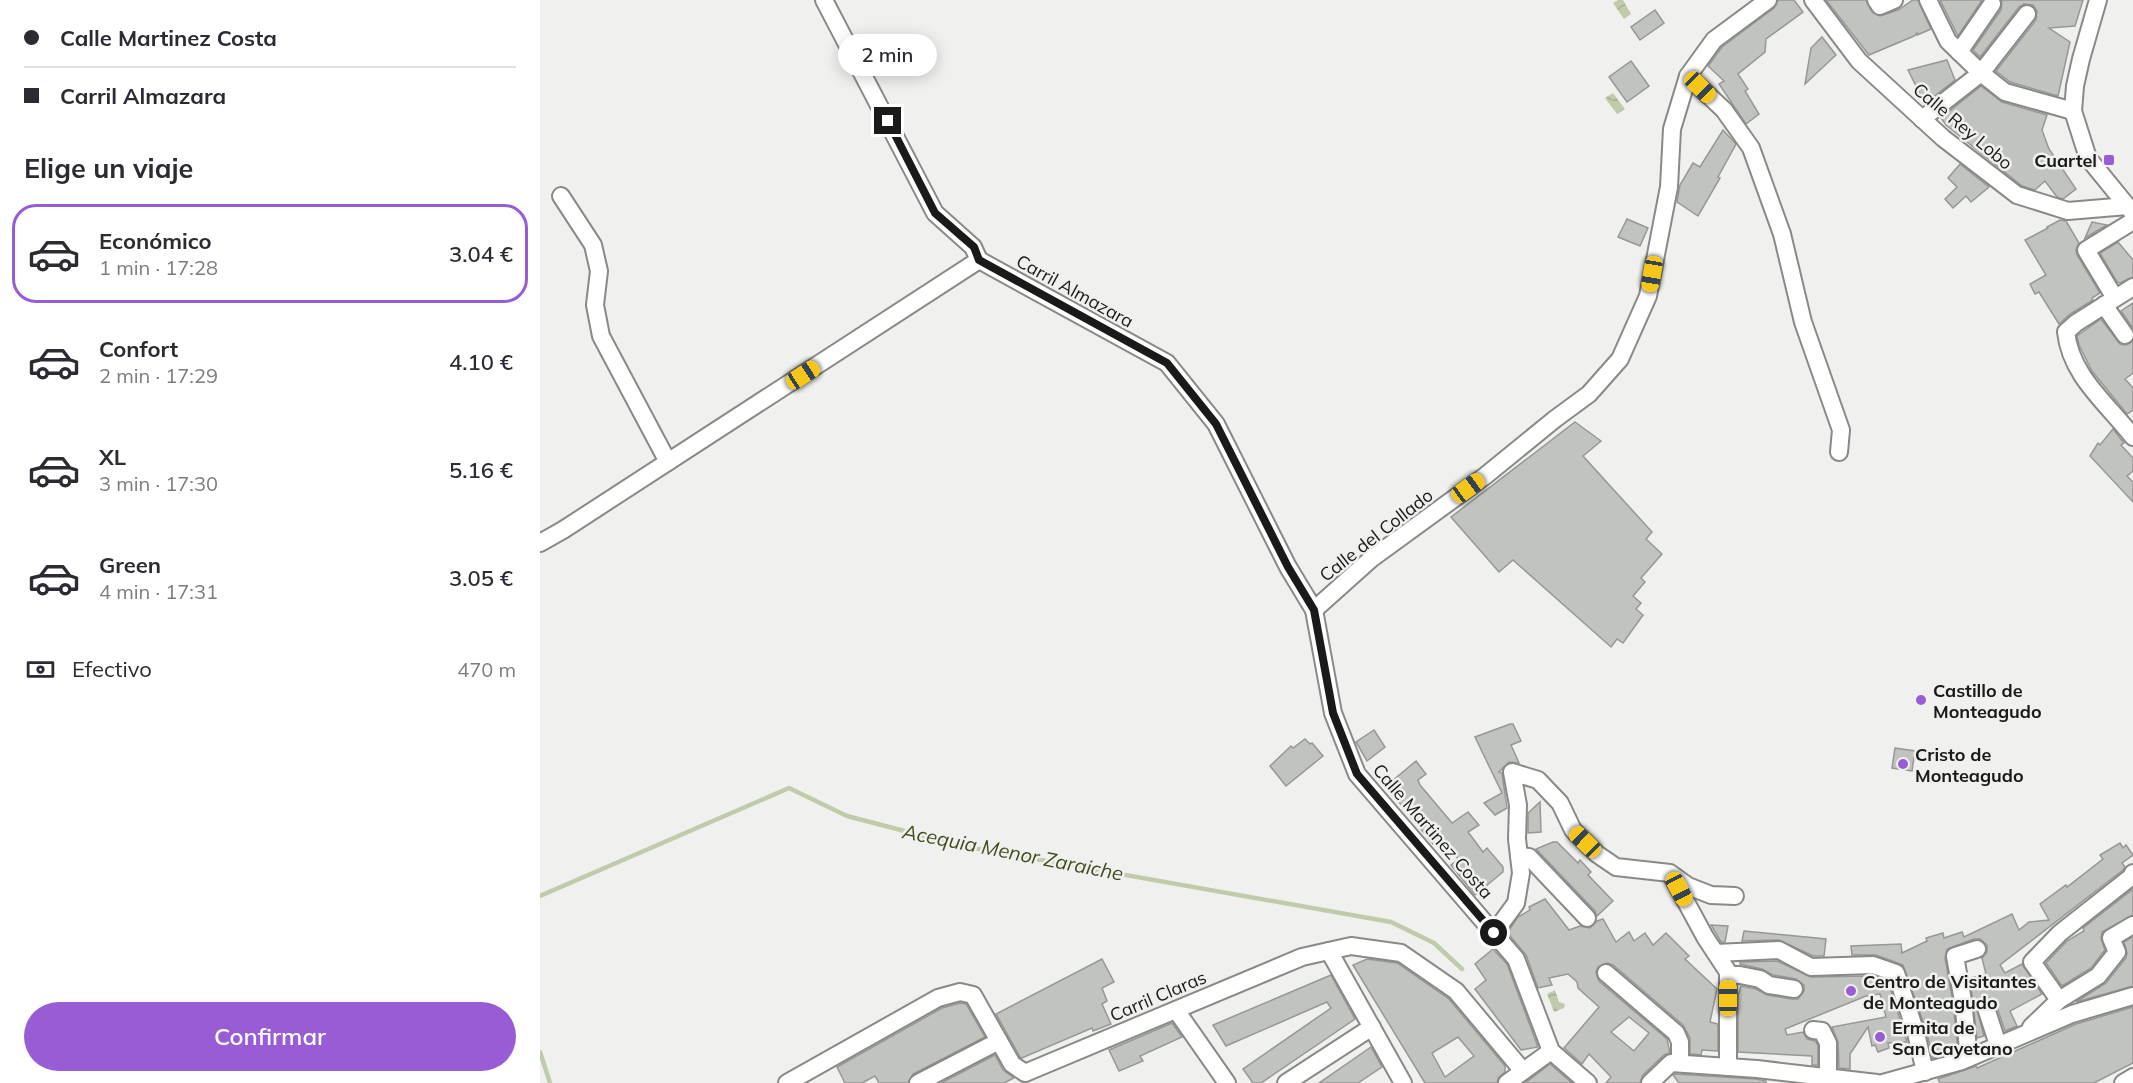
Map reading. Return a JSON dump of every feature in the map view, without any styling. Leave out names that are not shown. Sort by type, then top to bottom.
[{"type":"street","name":"Carril Almazara","points":[[824,0],[935,213],[974,247],[979,260],[1167,363],[1216,424],[1288,567],[1314,610]]},
{"type":"street","name":"Calle del Collado","points":[[1314,610],[1371,559],[1485,476],[1589,394],[1620,359],[1648,296],[1669,187],[1672,129],[1688,76],[1714,40],[1768,0]]},
{"type":"street","name":"Calle Rey Lobo","points":[[1813,0],[1859,61],[1943,138],[2017,195],[2068,211],[2131,214]]},
{"type":"street","points":[[1876,0],[1880,6],[1894,0]]},
{"type":"street","points":[[1928,0],[1948,41],[1981,73],[2005,92],[2073,111]]},
{"type":"street","points":[[2098,0],[2081,59],[2075,86],[2073,111],[2088,158],[2131,214],[2086,250],[2125,335]]},
{"type":"street","points":[[1959,52],[1992,4]]},
{"type":"street","points":[[1922,119],[1981,73],[2027,14]]},
{"type":"street","points":[[1688,76],[1724,110],[1751,148],[1782,234],[1803,322],[1841,430],[1839,452]]},
{"type":"street","points":[[561,196],[593,245],[599,271],[595,304],[601,336],[668,462]]},
{"type":"street","points":[[540,543],[979,260]]},
{"type":"street","points":[[2133,287],[2070,327],[2066,332],[2073,359],[2082,377],[2133,437]]},
{"type":"street","name":"Calle Martinez Costa","points":[[1314,610],[1333,713],[1357,774],[1516,959],[1551,1051],[1588,1083]]},
{"type":"street","points":[[1494,933],[1516,903],[1521,873],[1517,839],[1518,805],[1512,772],[1538,780],[1560,803],[1573,830],[1597,854],[1617,867],[1670,873],[1688,886],[1711,895],[1735,896]]},
{"type":"street","points":[[1519,856],[1529,856],[1587,918]]},
{"type":"street","points":[[1670,873],[1728,972],[1728,1067]]},
{"type":"street","points":[[2059,1000],[2032,962],[2060,933],[2131,877],[2133,873]]},
{"type":"street","points":[[2021,1035],[2059,1000],[2098,976],[2117,952],[2111,938],[2133,925]]},
{"type":"street","name":"Carril Claras","points":[[787,1083],[938,998],[960,992],[973,995],[1012,1064],[1025,1073],[1302,957],[1351,946],[1401,953],[1456,991],[1523,1071]]},
{"type":"street","points":[[1716,953],[1779,950],[1811,967],[1873,965],[1896,973],[1916,1034],[1925,1072]]},
{"type":"street","points":[[1969,1058],[1963,1001],[1955,956],[1977,950]]},
{"type":"street","points":[[1329,951],[1403,1083]]},
{"type":"street","points":[[1606,973],[1676,1034],[1680,1042],[1680,1063]]},
{"type":"street","points":[[1728,975],[1760,979],[1769,985],[1794,989]]},
{"type":"street","points":[[1883,1083],[1969,1058],[2072,1014],[2133,996]]},
{"type":"street","points":[[1986,1008],[1998,1045]]},
{"type":"street","points":[[1176,1010],[1227,1083]]},
{"type":"street","points":[[1286,1083],[1372,1027]]},
{"type":"street","points":[[1813,1030],[1822,1031],[1828,1043],[1828,1077]]},
{"type":"street","points":[[918,1083],[999,1041]]},
{"type":"street","points":[[1507,1083],[1551,1051]]},
{"type":"street","points":[[1650,1083],[1671,1063],[1877,1083]]},
{"type":"street","points":[[2123,1083],[2133,1077]]},
{"type":"water","points":[[1623,0],[1631,14],[1624,19],[1613,3]]},
{"type":"water","points":[[1613,93],[1625,109],[1617,114],[1605,98]]},
{"type":"water","points":[[1555,990],[1559,1002],[1565,1004],[1564,1008],[1554,1012],[1547,994]]},
{"type":"building","points":[[1778,0],[1794,0],[1803,12],[1766,39],[1765,52],[1738,74],[1748,89],[1745,91],[1759,114],[1746,124],[1719,84],[1724,81],[1708,66],[1722,47],[1774,8]]},
{"type":"building","points":[[1826,0],[1866,0],[1872,12],[1880,16],[1898,10],[1913,0],[1918,0],[1931,29],[1869,55]]},
{"type":"building","points":[[1940,0],[1982,0],[1958,36]]},
{"type":"building","points":[[2002,0],[2083,0],[2075,26],[2049,28],[2070,42],[2058,96],[2010,82],[1996,71],[2036,20],[2037,11],[2033,5],[2024,4],[2019,7],[1980,57],[1973,50],[2001,10]]},
{"type":"building","points":[[1655,10],[1664,23],[1640,40],[1631,27]]},
{"type":"building","points":[[1822,37],[1836,55],[1805,84],[1811,48]]},
{"type":"building","points":[[1947,60],[1955,80],[1927,102],[1922,98],[1908,70]]},
{"type":"building","points":[[1631,61],[1649,86],[1627,102],[1609,77]]},
{"type":"building","points":[[1981,86],[2002,102],[2047,115],[2042,130],[2049,149],[2076,189],[2063,199],[2057,197],[2045,181],[2035,190],[2022,186],[1946,125],[1941,118]]},
{"type":"building","points":[[1723,130],[1736,144],[1698,216],[1677,202],[1680,185],[1693,163],[1700,167]]},
{"type":"building","points":[[1960,164],[1989,187],[1971,202],[1966,196],[1953,208],[1945,199],[1957,187],[1948,178]]},
{"type":"building","points":[[1627,219],[1648,228],[1640,246],[1618,237]]},
{"type":"building","points":[[2060,220],[2066,221],[2079,243],[2076,250],[2077,255],[2100,293],[2059,324],[2039,292],[2035,294],[2030,284],[2046,275],[2025,240]]},
{"type":"building","points":[[2092,222],[2107,225],[2085,238]]},
{"type":"building","points":[[2118,242],[2133,260],[2133,277],[2120,283],[2117,282],[2100,253]]},
{"type":"building","points":[[2133,303],[2133,328],[2121,311]]},
{"type":"building","points":[[2101,319],[2120,344],[2126,345],[2133,341],[2133,373],[2125,379],[2133,388],[2133,410],[2127,414],[2092,371],[2079,345],[2077,336]]},
{"type":"building","points":[[1575,422],[1601,441],[1583,456],[1652,532],[1646,539],[1662,554],[1641,578],[1645,582],[1633,596],[1641,603],[1636,609],[1643,615],[1623,643],[1617,639],[1611,647],[1513,560],[1499,572],[1451,517]]},
{"type":"building","points":[[2113,429],[2124,443],[2121,445],[2133,458],[2133,471],[2127,476],[2133,482],[2133,502],[2090,456],[2098,443],[2100,445]]},
{"type":"building","points":[[1513,724],[1521,741],[1511,745],[1519,763],[1509,762],[1499,772],[1502,773],[1507,808],[1495,815],[1484,803],[1502,793],[1475,737]]},
{"type":"building","points":[[1374,730],[1385,747],[1367,761],[1356,742]]},
{"type":"building","points":[[1305,739],[1310,744],[1312,743],[1323,756],[1286,786],[1270,766],[1291,746],[1293,748]]},
{"type":"building","points":[[1895,748],[1915,751],[1912,771],[1892,768]]},
{"type":"building","points":[[1416,761],[1426,774],[1418,780],[1420,785],[1452,823],[1468,812],[1479,825],[1468,832],[1483,852],[1487,848],[1503,867],[1503,872],[1475,895],[1451,865],[1458,859],[1442,837],[1433,844],[1386,786]]},
{"type":"building","points":[[1540,802],[1541,832],[1528,833],[1528,813]]},
{"type":"building","points":[[1557,842],[1578,863],[1580,860],[1591,872],[1588,875],[1613,901],[1597,916],[1595,911],[1536,849]]},
{"type":"building","points":[[2120,843],[2123,848],[2126,845],[2133,855],[2122,863],[2125,867],[2123,870],[2000,965],[2005,973],[2022,964],[2042,994],[2010,1011],[2017,1026],[2005,1031],[1996,1004],[1989,998],[1983,998],[1976,1006],[1984,1036],[1977,1038],[1970,978],[1986,974],[1982,958],[1987,952],[1987,945],[1980,939],[1974,939],[1947,949],[1945,958],[1953,1002],[1958,1051],[1933,1058],[1926,1030],[1903,965],[1876,955],[1852,955],[1851,946],[1901,944],[1902,953],[1927,941],[1926,938],[1943,933],[1944,938],[1962,932],[1964,937],[2012,914],[2019,930],[2029,922],[2049,920],[2040,904],[2066,885],[2067,887],[2103,859],[2100,855]]},
{"type":"building","points":[[2133,889],[2133,915],[2102,932],[2101,938],[2105,950],[2091,968],[2062,986],[2046,963],[2067,941],[2084,931],[2083,928]]},
{"type":"building","points":[[1545,899],[1569,930],[1580,926],[1590,928],[1603,919],[1616,942],[1629,932],[1634,941],[1645,933],[1653,945],[1666,933],[1689,956],[1685,959],[1717,989],[1710,1022],[1718,1024],[1718,1051],[1702,1050],[1701,1055],[1690,1054],[1690,1038],[1683,1025],[1613,965],[1607,963],[1598,967],[1596,972],[1599,981],[1667,1039],[1670,1053],[1664,1055],[1643,1075],[1640,1083],[1606,1083],[1611,1077],[1589,1054],[1582,1064],[1564,1048],[1599,1007],[1578,988],[1577,982],[1568,974],[1549,978],[1552,985],[1538,988],[1526,955],[1510,936],[1509,930],[1518,917],[1530,910],[1529,907]],"holes":[[[1629,1017],[1649,1033],[1634,1051],[1611,1032]]]},
{"type":"building","points":[[1711,925],[1728,926],[1725,942],[1721,942]]},
{"type":"building","points":[[1744,931],[1826,939],[1824,956],[1813,956],[1779,940],[1742,941]]},
{"type":"building","points":[[2133,937],[2133,986],[2076,1002],[2106,983],[2126,958],[2124,942]]},
{"type":"building","points":[[1493,949],[1507,964],[1538,1047],[1521,1050],[1475,989],[1486,980],[1475,964]]},
{"type":"building","points":[[1102,959],[1114,982],[1102,988],[1107,1001],[1102,1004],[1111,1024],[1093,1031],[1092,1028],[1020,1057],[996,1014]]},
{"type":"building","points":[[1367,959],[1397,963],[1449,999],[1505,1066],[1505,1072],[1498,1078],[1497,1083],[1425,1083],[1353,965]],"holes":[[[1458,1037],[1474,1056],[1445,1077],[1432,1053]]]},
{"type":"building","points":[[1777,961],[1811,977],[1871,976],[1888,981],[1907,1042],[1888,1043],[1889,1048],[1878,1052],[1875,1045],[1872,1046],[1868,1027],[1850,1054],[1850,1069],[1839,1068],[1838,1042],[1832,1027],[1886,1017],[1880,994],[1866,996],[1785,1029],[1787,1035],[1803,1032],[1807,1039],[1815,1041],[1818,1045],[1818,1065],[1812,1065],[1812,1056],[1738,1052],[1738,996],[1741,986],[1756,989],[1767,995],[1792,999],[1798,999],[1804,991],[1804,985],[1796,979],[1773,975],[1762,969],[1740,964],[1740,962]]},
{"type":"building","points":[[1331,975],[1355,1019],[1261,1083],[1253,1083],[1243,1069],[1331,1008],[1327,1002],[1226,1046],[1213,1025]]},
{"type":"building","points":[[960,1003],[966,1004],[985,1037],[913,1074],[908,1083],[879,1083],[875,1076],[862,1083],[845,1083],[837,1067],[942,1008]]},
{"type":"building","points":[[2133,1007],[2133,1063],[2094,1083],[1940,1083],[1938,1079],[1976,1066],[1977,1068],[2076,1024]]},
{"type":"building","points":[[1172,1023],[1182,1037],[1140,1056],[1143,1061],[1119,1071],[1109,1050]]},
{"type":"building","points":[[1371,1047],[1382,1067],[1358,1083],[1319,1083]]},
{"type":"building","points":[[995,1055],[1003,1070],[1014,1078],[1004,1083],[941,1083]]},
{"type":"building","points":[[1550,1064],[1572,1083],[1525,1083]]},
{"type":"building","points":[[1673,1075],[1756,1079],[1766,1081],[1766,1083],[1679,1083]]},
{"type":"waterway","name":"Acequia Menor Zaraiche","points":[[540,896],[789,788],[847,816],[962,846],[1391,922],[1434,943],[1462,969]]},
{"type":"waterway","points":[[540,1052],[550,1083]]},
{"type":"place","name":"Cuartel","points":[[2109,160]]},
{"type":"place","name":"Castillo de Monteagudo","points":[[1921,700]]},
{"type":"place","name":"Cristo de Monteagudo","points":[[1903,764]]},
{"type":"place","name":"Centro de Visitantes de Monteagudo","points":[[1851,991]]},
{"type":"place","name":"Ermita de San Cayetano","points":[[1880,1037]]},
{"type":"route","points":[[888,121],[935,213],[974,247],[979,260],[1167,363],[1216,424],[1288,567],[1314,610],[1333,713],[1357,774],[1494,933]]}]
